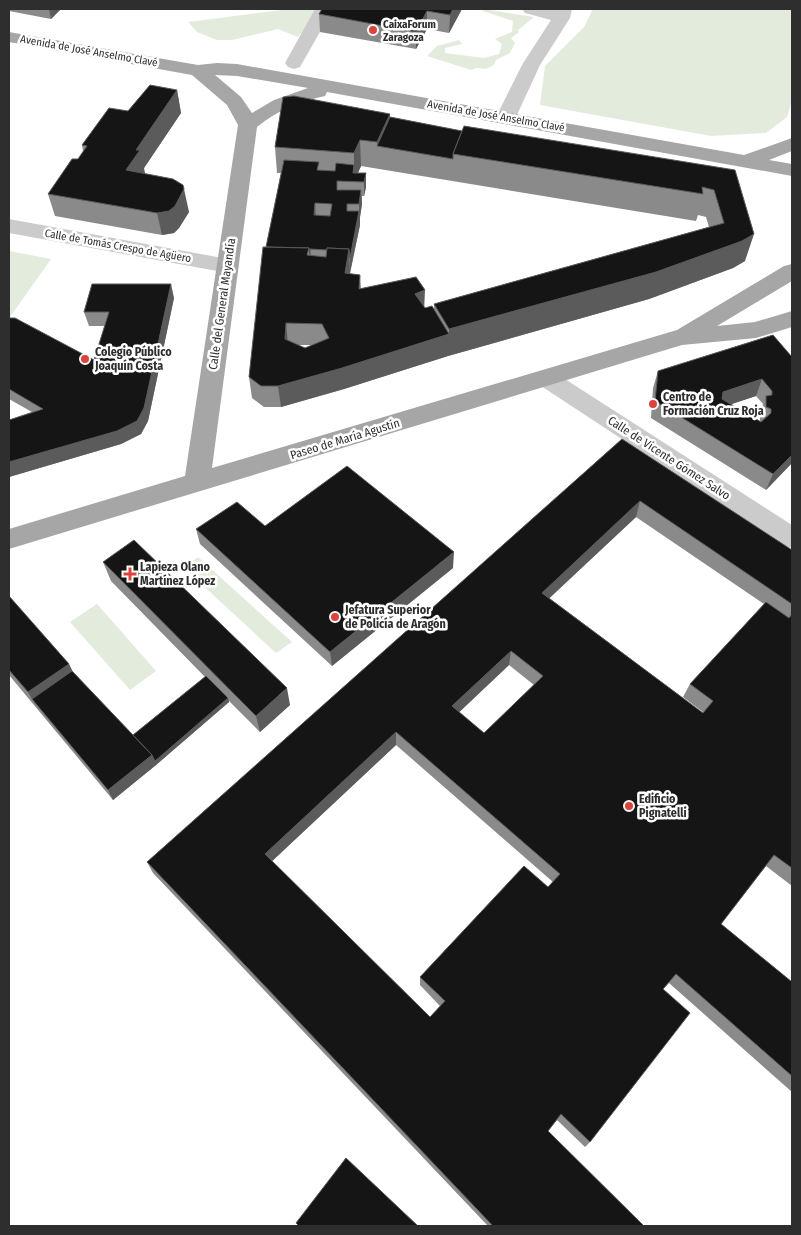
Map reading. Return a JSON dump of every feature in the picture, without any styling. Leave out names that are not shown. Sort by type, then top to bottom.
[{"type":"main road","name":"Avenida de José Anselmo Clavé","points":[[9,37],[198,71],[217,69],[237,70],[792,170]]},
{"type":"main road","name":"Avenida de José Anselmo Clavé","points":[[198,71],[231,98],[243,112],[248,126]]},
{"type":"main road","points":[[248,126],[259,116],[280,103],[303,95],[340,88]]},
{"type":"main road","name":"Calle del General Mayandía","points":[[197,483],[248,126]]},
{"type":"main road","points":[[747,161],[792,144]]},
{"type":"main road","name":"Paseo de María Agustín","points":[[681,338],[792,271]]},
{"type":"main road","name":"Paseo de María Agustín","points":[[9,540],[681,338],[756,330],[792,319]]},
{"type":"street","points":[[294,64],[324,9]]},
{"type":"street","points":[[506,118],[531,65],[562,11],[531,9]]},
{"type":"street","name":"Calle de Tomás Crespo de Agüero","points":[[9,226],[228,266]]},
{"type":"street","name":"Calle de Vicente Gómez Salvo","points":[[546,378],[792,538]]},
{"type":"shaded area","points":[[290,9],[322,9],[298,37],[278,29],[232,40],[217,40],[197,32],[188,22]]},
{"type":"shaded area","points":[[483,9],[534,17],[511,38],[515,43],[510,53],[496,60],[494,65],[486,69],[476,68],[471,70],[427,56],[437,46],[459,40],[462,44],[445,48],[445,53],[484,58],[499,54],[502,44],[495,39],[512,32],[513,21],[483,11]]},
{"type":"shaded area","points":[[593,9],[792,9],[792,101],[787,117],[766,133],[711,136],[540,105],[545,66],[584,27]]},
{"type":"shaded area","points":[[9,251],[51,259],[10,317],[9,317]]},
{"type":"shaded area","points":[[198,557],[292,642],[276,653],[184,568]]},
{"type":"shaded area","points":[[97,604],[156,671],[130,690],[70,622]]},
{"type":"building","points":[[322,9],[453,9],[450,15],[427,11],[416,32],[319,14]]},
{"type":"building","points":[[150,85],[177,90],[136,150],[140,150],[126,170],[173,179],[183,185],[184,189],[175,206],[169,211],[157,213],[48,194],[72,159],[78,159],[87,146],[82,145],[109,108],[128,111]]},
{"type":"building","points":[[294,96],[390,114],[377,142],[360,140],[354,153],[275,147],[283,97]]},
{"type":"building","points":[[390,117],[462,131],[453,154],[453,159],[377,146]]},
{"type":"building","points":[[464,126],[735,170],[754,234],[742,241],[656,272],[449,329],[434,304],[724,223],[714,190],[702,187],[703,194],[453,154]]},
{"type":"building","points":[[284,160],[319,162],[317,170],[335,171],[336,163],[354,165],[353,173],[366,173],[364,182],[337,181],[337,190],[361,190],[359,204],[347,204],[347,211],[359,211],[350,258],[349,249],[310,249],[310,255],[309,248],[266,247]],"holes":[[[315,203],[332,204],[330,216],[314,215]]]},
{"type":"building","points":[[263,247],[309,248],[307,255],[326,257],[327,248],[349,249],[345,273],[360,275],[359,289],[416,277],[425,290],[415,294],[425,308],[432,306],[449,334],[278,386],[261,386],[249,377]],"holes":[[[286,323],[322,324],[329,338],[305,348],[285,339]]]},
{"type":"building","name":"Colegio Público Joaquín Costa","points":[[92,284],[171,284],[144,408],[137,421],[117,431],[9,462],[9,420],[43,409],[9,389],[9,318],[15,318],[94,360],[109,312],[84,312]]},
{"type":"building","points":[[773,335],[792,357],[792,455],[773,474],[655,401],[658,371]],"holes":[[[762,379],[772,391],[772,395],[766,396],[766,407],[771,409],[771,413],[761,422],[722,399],[723,392]]]},
{"type":"building","name":"Edificio Pignatelli","points":[[622,439],[792,550],[792,604],[640,501],[542,593],[703,713],[713,701],[690,684],[766,602],[789,618],[792,614],[792,868],[774,855],[721,924],[792,982],[792,1076],[676,974],[663,989],[690,1013],[590,1142],[561,1114],[548,1131],[644,1226],[493,1226],[147,862]],"holes":[[[511,651],[543,676],[484,733],[452,706]],[[396,732],[560,874],[548,887],[524,866],[420,977],[445,1001],[430,1017],[265,854]]]},
{"type":"building","name":"Jefatura Superior de Policía de Aragón","points":[[347,466],[454,552],[330,652],[196,529],[237,502],[265,526]]},
{"type":"building","points":[[134,540],[287,688],[256,716],[103,562]]},
{"type":"building","points":[[9,596],[69,664],[28,692],[9,670]]},
{"type":"building","points":[[72,671],[152,755],[108,790],[32,699]]},
{"type":"building","points":[[206,676],[228,698],[155,761],[152,755],[133,735]]},
{"type":"building","points":[[346,1158],[418,1226],[299,1226],[296,1223]]},
{"type":"place","name":"CaixaForum Zaragoza","points":[[373,30]]},
{"type":"place","name":"Colegio Público Joaquín Costa","points":[[85,359]]},
{"type":"place","name":"Centro de Formación Cruz Roja","points":[[653,404]]},
{"type":"place","name":"Lapieza Olano Martínez López","points":[[130,574]]},
{"type":"place","name":"Jefatura Superior de Policía de Aragón","points":[[335,617]]},
{"type":"place","name":"Edificio Pignatelli","points":[[629,806]]}]
